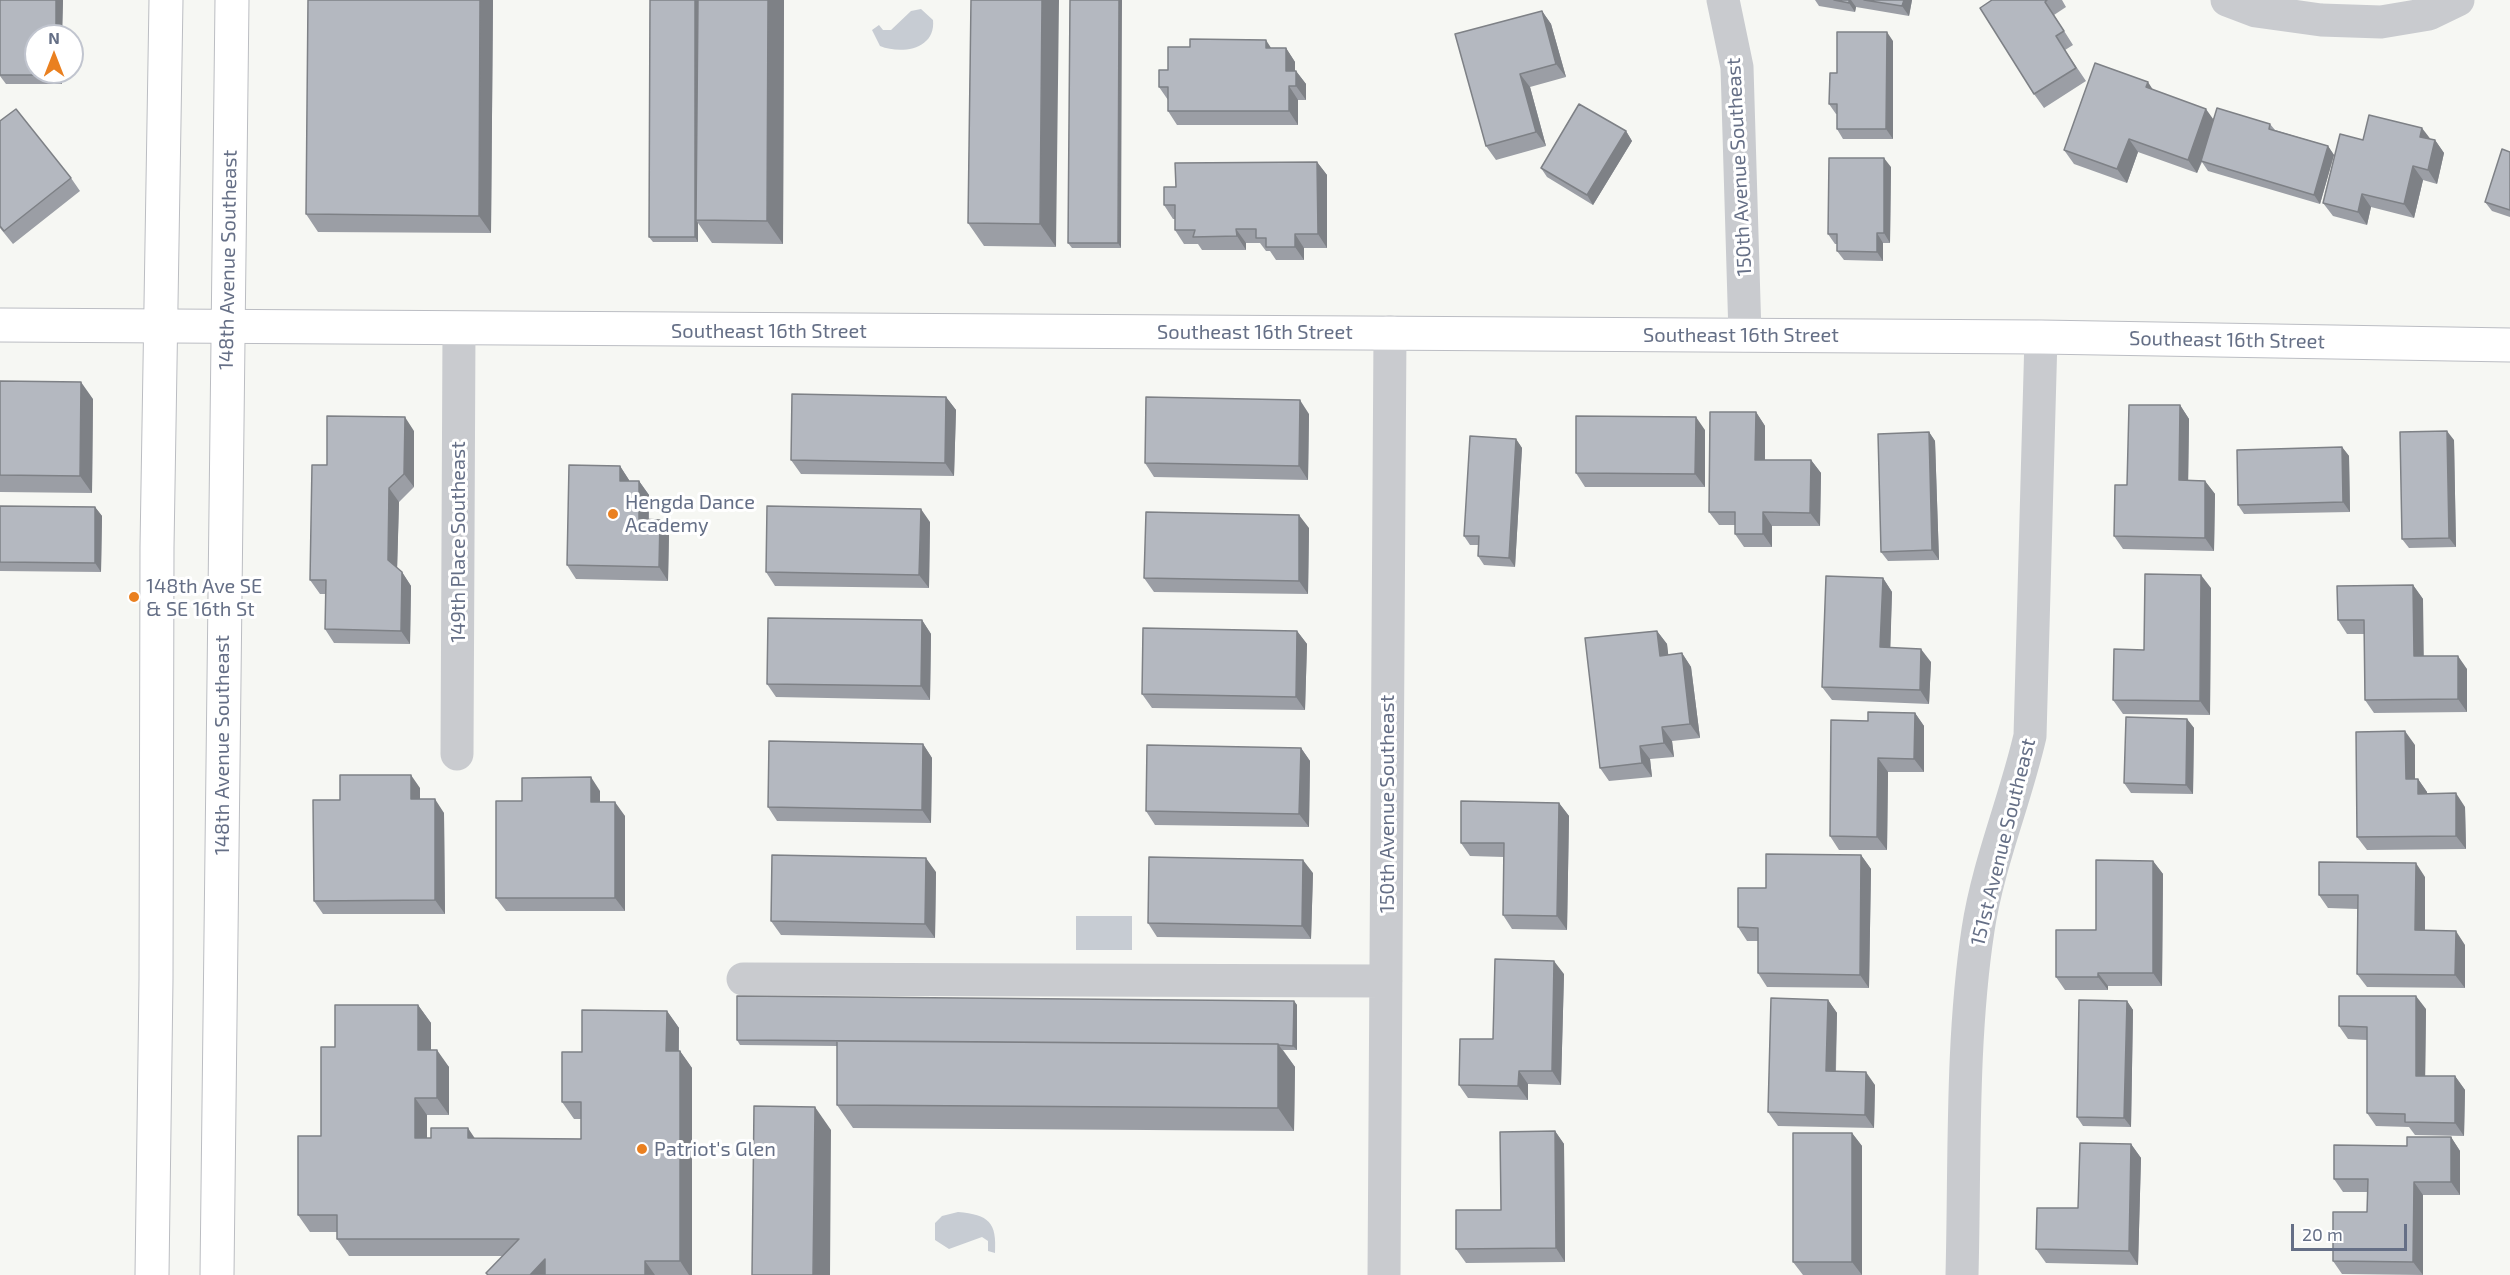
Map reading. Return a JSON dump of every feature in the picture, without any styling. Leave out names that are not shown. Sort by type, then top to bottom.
[{"type":"main road","points":[[152,1275],[160,325],[166,0]]},
{"type":"main road","name":"148th Avenue Southeast","points":[[217,1275],[232,0]]},
{"type":"main road","name":"Southeast 16th Street","points":[[0,325],[2041,337],[2510,345]]},
{"type":"street","name":"150th Avenue Southeast","points":[[1723,0],[1728,15],[1737,67],[1745,335]]},
{"type":"street","points":[[2228,0],[2256,11],[2321,20],[2381,22],[2429,14],[2458,0]]},
{"type":"street","name":"149th Place Southeast","points":[[457,754],[459,329]]},
{"type":"street","name":"150th Avenue Southeast","points":[[1384,1275],[1390,332]]},
{"type":"street","name":"151st Avenue Southeast","points":[[1962,1275],[1969,1001],[1978,927],[1997,847],[2021,774],[2030,736],[2032,715],[2041,337]]},
{"type":"street","points":[[743,978],[1386,981]]},
{"type":"shaded area","points":[[921,9],[933,20],[929,38],[916,47],[907,49],[889,49],[880,46],[872,30],[879,25],[883,30],[891,30],[911,11]]},
{"type":"shaded area","points":[[1076,916],[1132,916],[1132,950],[1076,950]]},
{"type":"shaded area","points":[[958,1212],[977,1215],[989,1222],[994,1234],[995,1253],[988,1251],[988,1241],[982,1237],[949,1249],[935,1240],[935,1223],[942,1216]]},
{"type":"building","points":[[0,0],[56,0],[56,24],[24,24],[24,75],[0,75]]},
{"type":"building","points":[[308,0],[480,0],[479,216],[306,214]]},
{"type":"building","points":[[650,0],[695,0],[695,237],[649,237]]},
{"type":"building","points":[[698,0],[768,0],[767,221],[696,220]]},
{"type":"building","points":[[971,0],[1042,0],[1040,224],[968,223]]},
{"type":"building","points":[[1070,0],[1119,0],[1118,243],[1068,243]]},
{"type":"building","points":[[1864,0],[1904,0],[1902,6]]},
{"type":"building","points":[[1992,0],[2047,0],[2045,2],[2064,31],[2056,36],[2076,68],[2034,94],[1980,8]]},
{"type":"building","points":[[1542,11],[1556,64],[1520,74],[1536,132],[1486,146],[1455,34]]},
{"type":"building","points":[[1837,32],[1887,32],[1886,129],[1837,129],[1837,104],[1829,104],[1830,73],[1837,73]]},
{"type":"building","points":[[1190,39],[1266,40],[1266,48],[1286,48],[1286,71],[1296,71],[1296,86],[1289,86],[1289,111],[1168,111],[1168,87],[1159,87],[1159,70],[1168,70],[1168,47],[1190,47]]},
{"type":"building","points":[[2095,63],[2148,82],[2146,87],[2206,109],[2188,160],[2129,139],[2117,169],[2064,150]]},
{"type":"building","points":[[1579,104],[1626,131],[1587,195],[1541,168]]},
{"type":"building","points":[[2217,108],[2270,124],[2269,129],[2328,146],[2314,195],[2201,161]]},
{"type":"building","points":[[16,109],[71,178],[4,231],[0,226],[0,121]]},
{"type":"building","points":[[2369,115],[2422,128],[2420,137],[2435,140],[2428,170],[2413,166],[2404,204],[2362,194],[2358,212],[2323,203],[2340,134],[2363,140]]},
{"type":"building","points":[[2502,149],[2510,152],[2510,210],[2485,202]]},
{"type":"building","points":[[1829,158],[1884,158],[1884,233],[1877,233],[1877,252],[1837,251],[1837,234],[1828,234]]},
{"type":"building","points":[[1317,162],[1318,234],[1295,234],[1295,247],[1266,247],[1266,238],[1256,238],[1256,229],[1236,229],[1237,236],[1193,237],[1195,230],[1175,230],[1175,205],[1164,205],[1164,187],[1176,187],[1175,163]]},
{"type":"building","points":[[0,381],[81,382],[80,476],[0,475]]},
{"type":"building","points":[[792,394],[946,397],[945,463],[791,460]]},
{"type":"building","points":[[1146,397],[1300,400],[1299,466],[1145,463]]},
{"type":"building","points":[[2129,405],[2180,405],[2179,480],[2205,481],[2205,538],[2114,536],[2115,485],[2127,485]]},
{"type":"building","points":[[1710,412],[1756,412],[1755,460],[1811,460],[1810,513],[1763,512],[1763,534],[1735,534],[1735,512],[1709,512]]},
{"type":"building","points":[[327,416],[405,417],[404,474],[389,488],[388,560],[402,572],[401,631],[325,629],[326,580],[310,580],[312,465],[327,465]]},
{"type":"building","points":[[1576,416],[1696,417],[1695,474],[1576,473]]},
{"type":"building","points":[[2447,431],[2449,538],[2402,539],[2400,432]]},
{"type":"building","points":[[1929,432],[1932,550],[1881,552],[1878,434]]},
{"type":"building","points":[[1470,436],[1516,439],[1509,558],[1478,556],[1479,536],[1464,536]]},
{"type":"building","points":[[2342,447],[2343,502],[2238,505],[2237,450]]},
{"type":"building","name":"Hengda Dance Academy","points":[[569,465],[620,466],[620,481],[639,481],[639,519],[660,520],[659,567],[567,565]]},
{"type":"building","points":[[0,506],[95,507],[95,563],[0,562]]},
{"type":"building","points":[[767,506],[921,509],[919,575],[766,572]]},
{"type":"building","points":[[1146,512],[1299,515],[1299,581],[1144,578]]},
{"type":"building","points":[[2145,574],[2201,575],[2200,701],[2113,700],[2114,649],[2144,650]]},
{"type":"building","points":[[1826,576],[1883,578],[1880,647],[1921,649],[1920,690],[1822,687]]},
{"type":"building","points":[[2413,585],[2414,656],[2458,656],[2458,699],[2365,700],[2364,620],[2338,620],[2337,586]]},
{"type":"building","points":[[768,618],[922,620],[921,686],[767,684]]},
{"type":"building","points":[[1143,628],[1297,631],[1296,697],[1142,694]]},
{"type":"building","points":[[1657,631],[1660,656],[1682,653],[1690,724],[1662,727],[1664,743],[1640,746],[1642,763],[1600,768],[1585,638]]},
{"type":"building","points":[[1868,712],[1915,713],[1914,759],[1878,758],[1877,837],[1830,836],[1831,720],[1868,721]]},
{"type":"building","points":[[2126,717],[2187,719],[2186,785],[2124,783]]},
{"type":"building","points":[[2405,731],[2406,779],[2418,779],[2418,794],[2456,793],[2456,836],[2357,837],[2356,732]]},
{"type":"building","points":[[769,741],[923,744],[922,810],[768,807]]},
{"type":"building","points":[[1147,745],[1301,748],[1299,814],[1146,811]]},
{"type":"building","points":[[340,775],[411,775],[411,799],[435,799],[435,900],[314,901],[313,800],[340,800]]},
{"type":"building","points":[[591,777],[591,802],[615,802],[615,898],[496,898],[496,801],[522,801],[522,778]]},
{"type":"building","points":[[1461,801],[1559,803],[1557,916],[1503,915],[1504,843],[1461,843]]},
{"type":"building","points":[[1766,854],[1861,855],[1860,975],[1758,973],[1758,928],[1738,927],[1738,888],[1766,888]]},
{"type":"building","points":[[772,855],[926,858],[925,924],[771,921]]},
{"type":"building","points":[[1149,857],[1303,860],[1302,926],[1148,923]]},
{"type":"building","points":[[2096,860],[2153,861],[2153,973],[2098,973],[2098,977],[2056,977],[2056,930],[2096,930]]},
{"type":"building","points":[[2319,862],[2416,863],[2415,930],[2456,931],[2455,975],[2357,974],[2358,895],[2319,895]]},
{"type":"building","points":[[1495,959],[1554,961],[1552,1071],[1519,1071],[1518,1086],[1459,1085],[1460,1039],[1493,1039]]},
{"type":"building","points":[[737,996],[1294,1001],[1293,1046],[1278,1044],[737,1040]]},
{"type":"building","points":[[2339,996],[2416,996],[2416,1076],[2455,1076],[2455,1123],[2405,1122],[2405,1114],[2367,1113],[2367,1027],[2339,1026]]},
{"type":"building","points":[[1771,998],[1828,1000],[1826,1071],[1866,1072],[1865,1115],[1768,1112]]},
{"type":"building","points":[[2079,1000],[2127,1001],[2124,1118],[2077,1117]]},
{"type":"building","name":"Patriot's Glen","points":[[335,1005],[418,1005],[418,1050],[437,1050],[437,1098],[415,1098],[415,1138],[431,1138],[431,1128],[468,1128],[468,1138],[581,1139],[581,1102],[562,1102],[562,1052],[582,1052],[582,1010],[667,1011],[666,1051],[680,1051],[680,1261],[645,1261],[645,1275],[545,1275],[545,1259],[530,1275],[488,1275],[486,1273],[519,1239],[337,1239],[337,1215],[298,1215],[298,1136],[321,1136],[321,1047],[335,1047]]},
{"type":"building","points":[[837,1041],[1278,1044],[1278,1108],[837,1105]]},
{"type":"building","points":[[754,1106],[815,1107],[813,1275],[752,1275]]},
{"type":"building","points":[[1555,1131],[1556,1248],[1456,1249],[1456,1210],[1501,1210],[1500,1132]]},
{"type":"building","points":[[1793,1133],[1852,1133],[1852,1262],[1793,1262]]},
{"type":"building","points":[[2407,1137],[2451,1137],[2451,1182],[2414,1182],[2413,1262],[2333,1261],[2333,1212],[2367,1212],[2368,1179],[2334,1179],[2334,1145],[2407,1146]]},
{"type":"building","points":[[2080,1143],[2131,1144],[2129,1251],[2036,1249],[2037,1208],[2078,1208]]},
{"type":"place","name":"Hengda Dance Academy","points":[[613,514]]},
{"type":"place","name":"148th Ave SE & SE 16th St","points":[[134,597]]},
{"type":"place","name":"Patriot's Glen","points":[[642,1149]]}]
